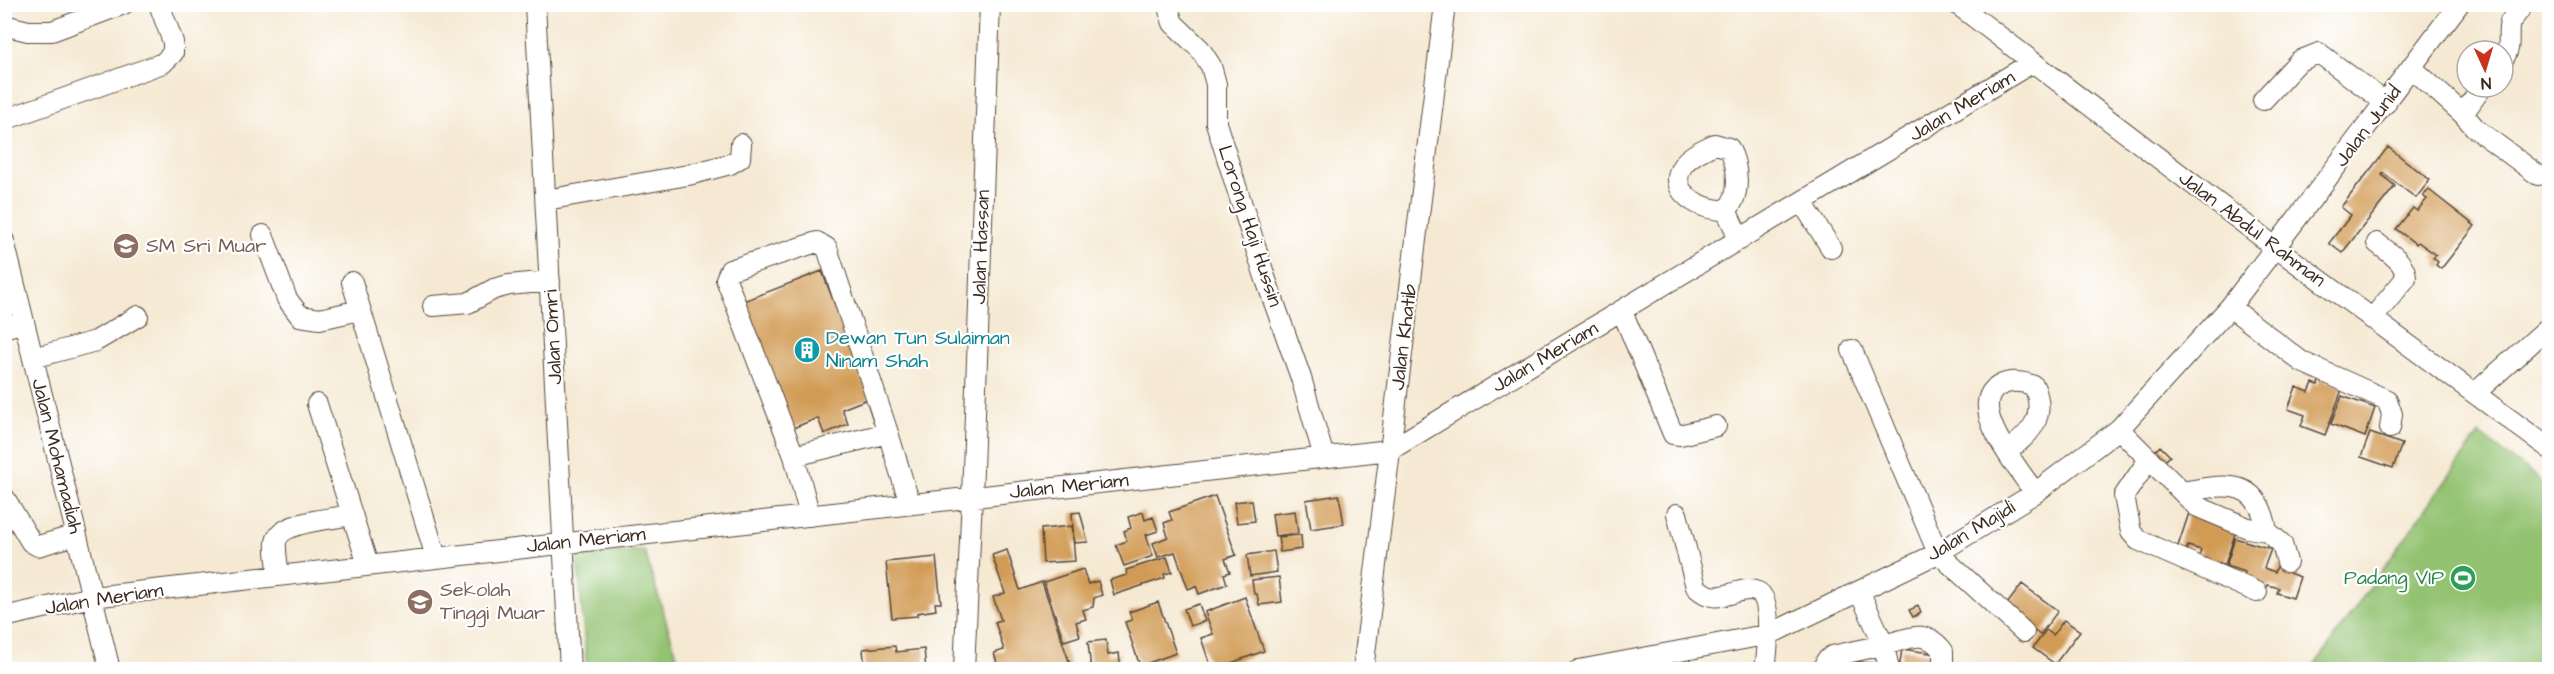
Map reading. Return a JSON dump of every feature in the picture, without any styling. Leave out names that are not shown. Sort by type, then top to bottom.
[{"type":"street","points":[[4,25],[28,31],[52,31],[124,4]]},
{"type":"street","points":[[4,120],[163,63],[173,53],[173,42],[159,4]]},
{"type":"street","name":"Jalan Omri","points":[[535,4],[570,669]]},
{"type":"street","name":"Jalan Hassan","points":[[964,669],[990,4]]},
{"type":"street","name":"Lorong Haji Hussin","points":[[1167,4],[1173,23],[1200,49],[1211,66],[1216,84],[1216,123],[1265,278],[1301,378],[1324,458]]},
{"type":"street","name":"Jalan Khatib","points":[[1363,669],[1446,4]]},
{"type":"street","name":"Jalan Abdul Rahman","points":[[1957,4],[2275,247],[2550,449]]},
{"type":"street","name":"Jalan Junid","points":[[2275,247],[2459,4]]},
{"type":"street","points":[[2511,39],[2510,22],[2524,4]]},
{"type":"street","points":[[2263,100],[2299,61],[2319,53],[2386,103]]},
{"type":"street","name":"Jalan Meriam","points":[[4,617],[92,597],[1390,450],[2033,63]]},
{"type":"street","points":[[2412,68],[2463,114],[2476,129],[2538,175]]},
{"type":"street","points":[[2463,114],[2474,99]]},
{"type":"street","points":[[546,200],[645,184],[717,168],[740,158],[741,144]]},
{"type":"street","points":[[1802,202],[1831,248]]},
{"type":"street","points":[[1726,210],[1740,240]]},
{"type":"street","points":[[263,235],[287,299],[300,316],[320,319],[360,310]]},
{"type":"street","name":"Jalan Mohamadiah","points":[[4,242],[110,669]]},
{"type":"street","points":[[810,516],[794,456],[726,279],[730,270],[817,242],[828,248],[910,504]]},
{"type":"street","points":[[2372,319],[2406,278],[2406,272],[2401,264],[2377,243]]},
{"type":"street","name":"Jalan Majidi","points":[[1579,669],[1770,634],[1938,553],[2035,494],[2119,429],[2230,307],[2275,247]]},
{"type":"street","points":[[433,306],[468,303],[494,289],[509,285],[550,281]]},
{"type":"street","points":[[352,282],[436,558]]},
{"type":"street","points":[[2230,307],[2302,362],[2387,400],[2392,414],[2390,428]]},
{"type":"street","points":[[1622,310],[1672,434],[1680,435],[1716,426]]},
{"type":"street","points":[[33,358],[96,341],[138,316]]},
{"type":"street","points":[[4,328],[24,322]]},
{"type":"street","points":[[2475,393],[2550,326]]},
{"type":"street","points":[[1852,350],[1938,553],[2024,632]]},
{"type":"street","points":[[317,404],[368,565]]},
{"type":"street","points":[[2119,429],[2182,492],[2205,511],[2248,528],[2267,531]]},
{"type":"street","points":[[794,456],[888,433]]},
{"type":"street","points":[[2007,451],[2035,494]]},
{"type":"street","points":[[2149,459],[2124,496],[2131,532],[2134,536],[2138,540],[2258,592]]},
{"type":"street","points":[[2182,492],[2223,485],[2241,488],[2256,503],[2267,531],[2282,544],[2287,562]]},
{"type":"street","points":[[4,496],[31,542],[38,546],[76,535]]},
{"type":"street","points":[[1677,514],[1696,587],[1707,596],[1714,597],[1750,591],[1758,592],[1763,596],[1770,634],[1765,669]]},
{"type":"street","points":[[279,576],[276,542],[280,532],[291,526],[352,515]]},
{"type":"street","points":[[1859,591],[1884,645],[1889,669]]},
{"type":"street","points":[[1823,669],[1826,661],[1832,656],[1922,636],[1929,637],[1943,651],[1943,669]]},
{"type":"green space","name":"Padang VIP","points":[[2479,434],[2549,487],[2549,669],[2312,669]]},
{"type":"green space","points":[[644,550],[681,669],[587,669],[577,555]]},
{"type":"building","points":[[2388,147],[2430,180],[2416,198],[2383,173],[2382,175],[2395,186],[2342,253],[2329,243],[2351,215],[2341,207]]},
{"type":"building","points":[[2429,190],[2475,226],[2441,269],[2433,258],[2436,255],[2396,229],[2413,208],[2417,211],[2427,199],[2423,196]]},
{"type":"building","name":"Dewan Tun Sulaiman Ninam Shah","points":[[822,271],[870,398],[842,409],[848,424],[824,434],[818,418],[793,428],[744,301]]},
{"type":"building","points":[[2320,378],[2343,387],[2325,435],[2301,426],[2305,415],[2288,409],[2296,387],[2309,392],[2313,383],[2318,385]]},
{"type":"building","points":[[2342,396],[2375,408],[2365,437],[2331,424]]},
{"type":"building","points":[[2370,433],[2402,444],[2393,468],[2361,457]]},
{"type":"building","points":[[2160,446],[2170,456],[2161,465],[2151,455]]},
{"type":"building","points":[[1339,495],[1344,524],[1311,529],[1306,500]]},
{"type":"building","points":[[1215,496],[1236,555],[1225,559],[1230,572],[1224,574],[1227,584],[1199,594],[1196,586],[1188,589],[1175,552],[1158,557],[1153,543],[1168,537],[1164,523],[1172,520],[1169,512]]},
{"type":"building","points":[[1252,500],[1255,521],[1237,523],[1234,502]]},
{"type":"building","points":[[1295,511],[1298,533],[1275,536],[1272,514]]},
{"type":"building","points":[[1080,512],[1088,542],[1074,543],[1072,513]]},
{"type":"building","points":[[1143,512],[1145,520],[1153,517],[1158,531],[1146,535],[1153,556],[1124,566],[1116,545],[1127,541],[1124,531],[1131,528],[1128,517]]},
{"type":"building","points":[[2189,513],[2211,521],[2241,515],[2225,565],[2199,557],[2201,550],[2188,546],[2185,552],[2177,549]]},
{"type":"building","points":[[1072,526],[1075,561],[1043,563],[1041,529]]},
{"type":"building","points":[[1301,535],[1302,549],[1280,552],[1278,537]]},
{"type":"building","points":[[2235,538],[2271,549],[2264,568],[2275,572],[2278,564],[2291,568],[2289,573],[2300,577],[2293,598],[2277,593],[2279,588],[2268,585],[2266,589],[2243,579],[2245,572],[2226,566]]},
{"type":"building","points":[[1007,550],[1020,590],[1042,582],[1072,670],[999,670],[994,653],[1004,650],[995,622],[1001,620],[993,597],[1005,593],[992,555]]},
{"type":"building","points":[[1274,551],[1277,572],[1250,576],[1247,555]]},
{"type":"building","points":[[936,557],[941,603],[935,603],[936,610],[917,613],[917,616],[892,618],[886,562]]},
{"type":"building","points":[[1167,557],[1172,572],[1164,574],[1165,578],[1114,595],[1110,580],[1127,575],[1126,570]]},
{"type":"building","points":[[1083,569],[1088,584],[1098,581],[1102,595],[1094,598],[1093,607],[1083,610],[1086,619],[1076,622],[1080,636],[1064,641],[1044,582]]},
{"type":"building","points":[[1279,577],[1282,602],[1259,605],[1257,594],[1254,594],[1252,580]]},
{"type":"building","points":[[2022,584],[2058,611],[2040,635],[2004,608]]},
{"type":"building","points":[[1245,597],[1264,651],[1212,670],[1201,638],[1213,634],[1205,612]]},
{"type":"building","points":[[1158,602],[1176,653],[1140,666],[1125,622],[1132,620],[1129,612]]},
{"type":"building","points":[[1199,604],[1205,621],[1190,626],[1184,609]]},
{"type":"building","points":[[1918,606],[1921,613],[1913,617],[1909,610]]},
{"type":"building","points":[[2064,620],[2080,631],[2055,664],[2033,648],[2046,630],[2053,635]]},
{"type":"building","points":[[1106,640],[1108,655],[1119,653],[1121,670],[1091,670],[1088,642]]},
{"type":"building","points":[[895,646],[896,652],[924,649],[926,670],[865,670],[863,649]]},
{"type":"building","points":[[1902,649],[1937,654],[1935,670],[1899,670]]},
{"type":"building","points":[[1849,661],[1879,664],[1878,670],[1848,670]]},
{"type":"place","name":"SM Sri Muar","points":[[126,246]]},
{"type":"place","name":"Dewan Tun Sulaiman Ninam Shah","points":[[807,350]]},
{"type":"place","name":"Padang VIP","points":[[2463,578]]},
{"type":"place","name":"Sekolah Tinggi Muar","points":[[420,602]]}]
